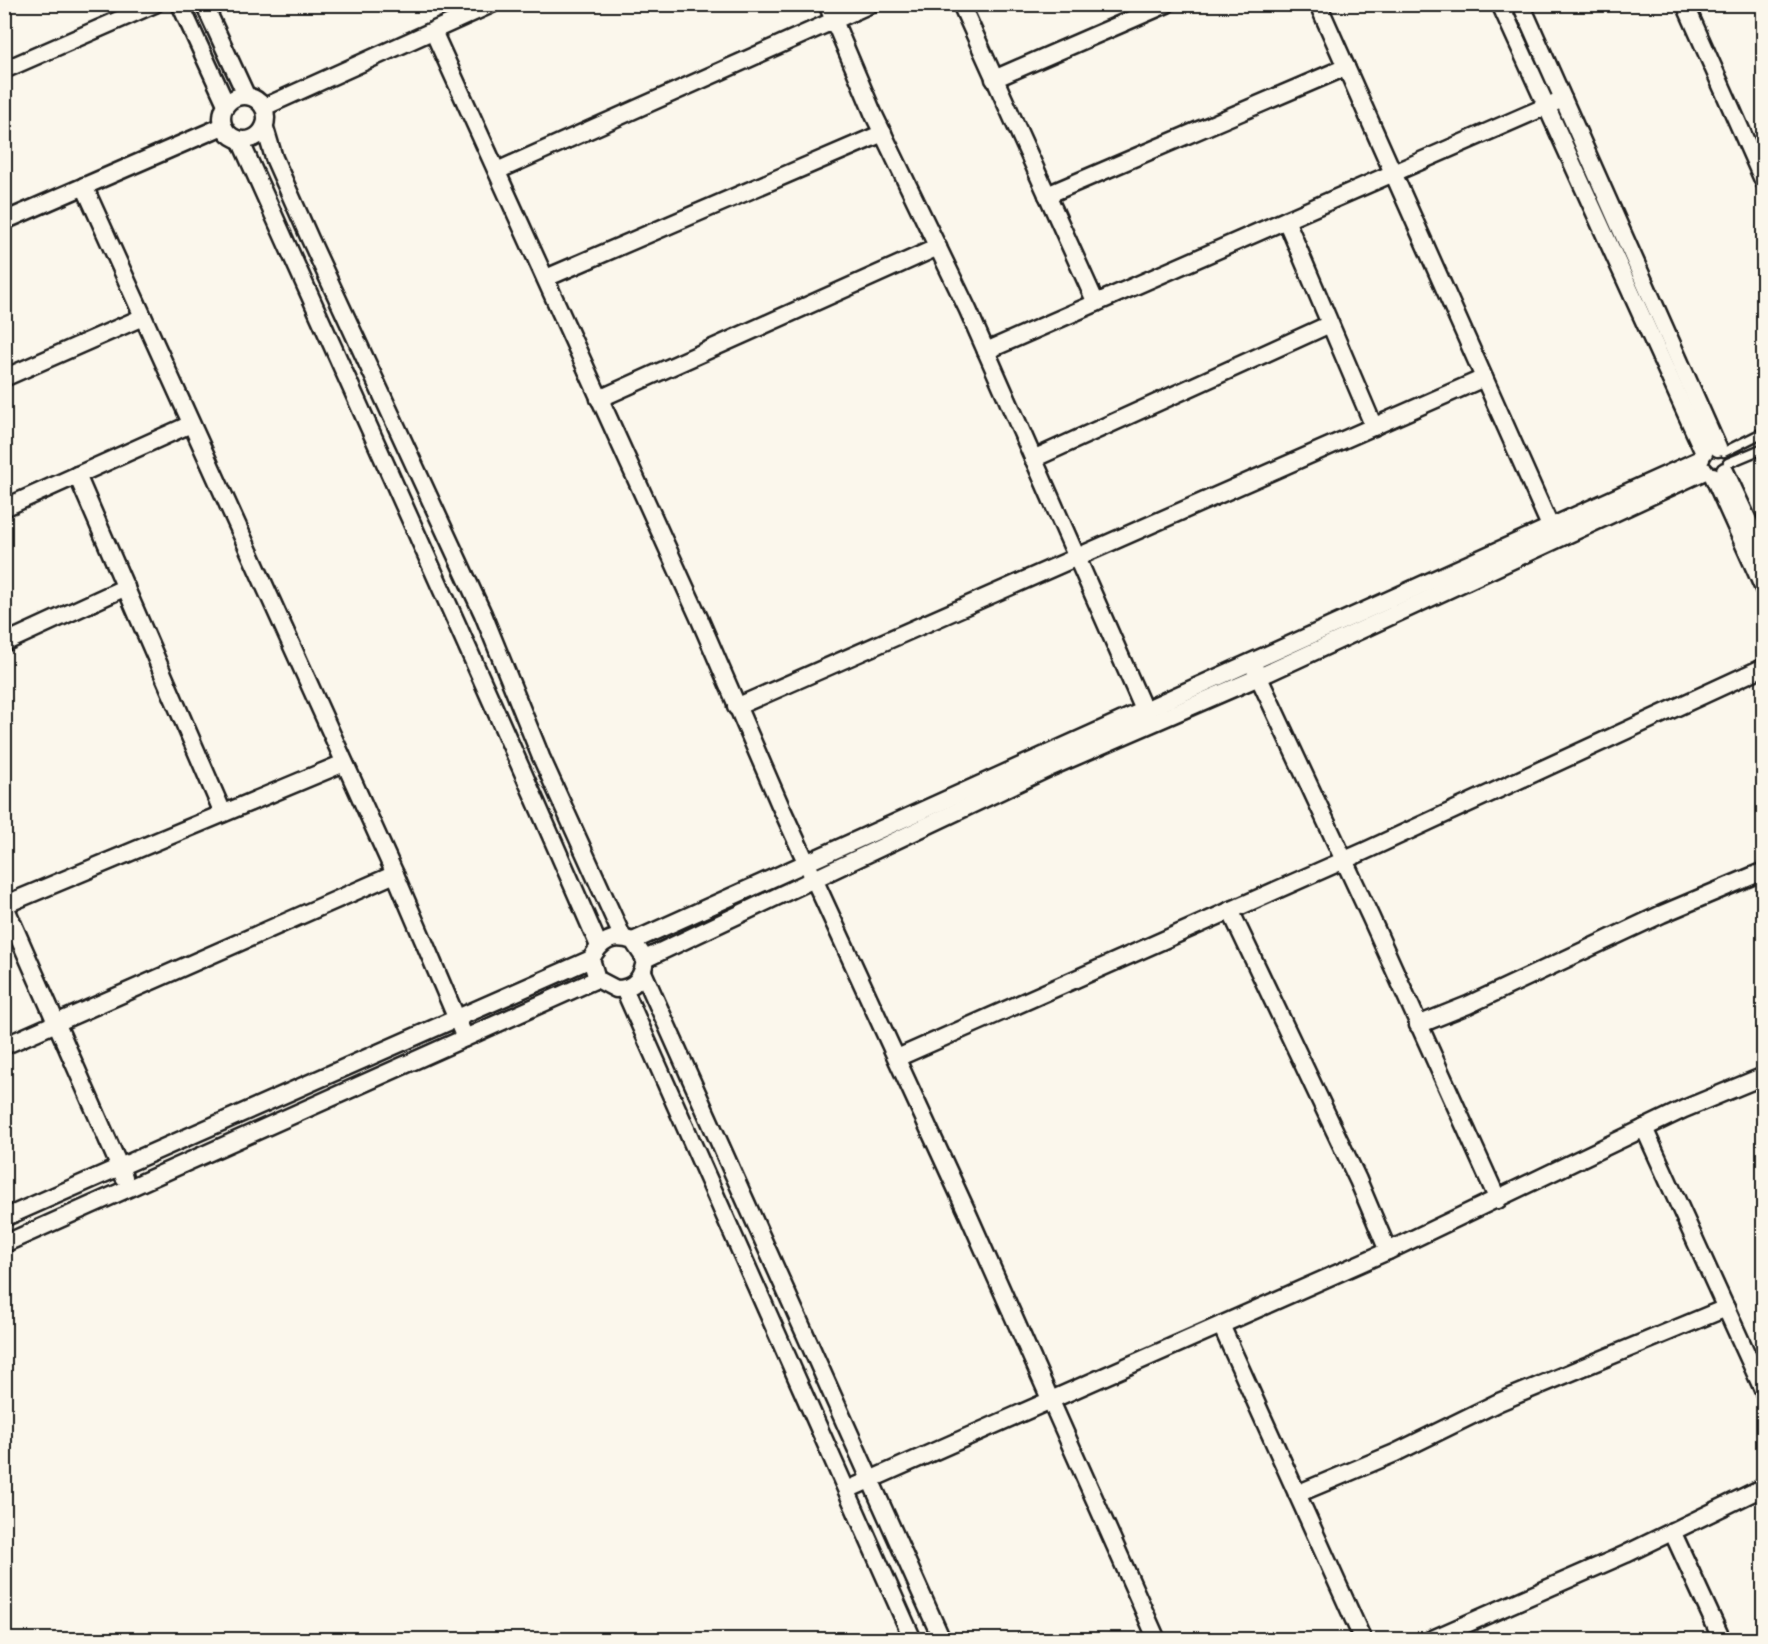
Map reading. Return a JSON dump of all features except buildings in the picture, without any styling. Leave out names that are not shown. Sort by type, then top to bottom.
[{"type":"street","points":[[4,70],[154,4]]},
{"type":"street","points":[[180,4],[226,104]]},
{"type":"street","points":[[204,4],[246,95]]},
{"type":"street","points":[[264,107],[492,4]]},
{"type":"street","points":[[827,4],[883,133],[986,351],[1151,725]]},
{"type":"street","points":[[497,171],[871,4]]},
{"type":"street","points":[[961,4],[1096,303]]},
{"type":"street","points":[[994,79],[1167,4]]},
{"type":"street","points":[[1318,4],[1553,534]]},
{"type":"street","points":[[1500,4],[1715,462],[1764,555]]},
{"type":"street","points":[[1521,4],[1715,462],[1764,589]]},
{"type":"street","points":[[1685,4],[1764,182]]},
{"type":"street","points":[[432,31],[546,278],[700,620],[813,879],[897,1058],[1157,1640]]},
{"type":"street","points":[[1047,195],[1346,67]]},
{"type":"street","points":[[240,140],[254,138],[265,128],[267,121],[260,101],[246,95],[232,99],[226,104],[222,118],[223,126],[227,132],[240,140],[350,382],[595,952],[597,980]]},
{"type":"street","points":[[986,351],[1563,99]]},
{"type":"street","points":[[4,221],[223,126]]},
{"type":"street","points":[[265,128],[274,158],[310,239],[483,614],[541,757],[628,939],[644,965],[942,1640]]},
{"type":"street","points":[[546,278],[883,133]]},
{"type":"street","points":[[84,186],[395,874],[465,1038]]},
{"type":"street","points":[[1286,220],[1374,427]]},
{"type":"street","points":[[599,399],[938,247]]},
{"type":"street","points":[[4,378],[143,317]]},
{"type":"street","points":[[1033,459],[1330,324]]},
{"type":"street","points":[[736,707],[1484,378]]},
{"type":"street","points":[[4,508],[191,424]]},
{"type":"street","points":[[4,1218],[456,1018],[595,952],[614,937],[628,939],[806,862],[1251,661],[1553,534],[1715,462]]},
{"type":"street","points":[[77,475],[223,813]]},
{"type":"street","points":[[597,980],[608,987],[624,989],[639,980],[644,965],[813,879],[1048,768],[1259,677],[1553,534]]},
{"type":"street","points":[[4,643],[126,587]]},
{"type":"street","points":[[1251,661],[1498,1200]]},
{"type":"street","points":[[897,1058],[1344,860],[1764,667]]},
{"type":"street","points":[[129,1189],[5,904],[344,763]]},
{"type":"street","points":[[1418,1025],[1468,1005],[1662,914],[1764,871]]},
{"type":"street","points":[[4,1046],[395,874]]},
{"type":"street","points":[[1230,910],[1358,1180],[1388,1251]]},
{"type":"street","points":[[4,1244],[597,980]]},
{"type":"street","points":[[624,989],[913,1640]]},
{"type":"street","points":[[847,1490],[1388,1251],[1644,1128],[1764,1076]]},
{"type":"street","points":[[1644,1128],[1764,1392]]},
{"type":"street","points":[[1297,1494],[1395,1453],[1509,1398],[1726,1308]]},
{"type":"street","points":[[1221,1325],[1363,1640]]},
{"type":"street","points":[[1430,1640],[1672,1532],[1764,1487]]},
{"type":"street","points":[[1672,1532],[1722,1640]]},
{"type":"lane","points":[[1715,462],[1764,432]]},
{"type":"lane","points":[[1715,462],[1764,448]]}]
